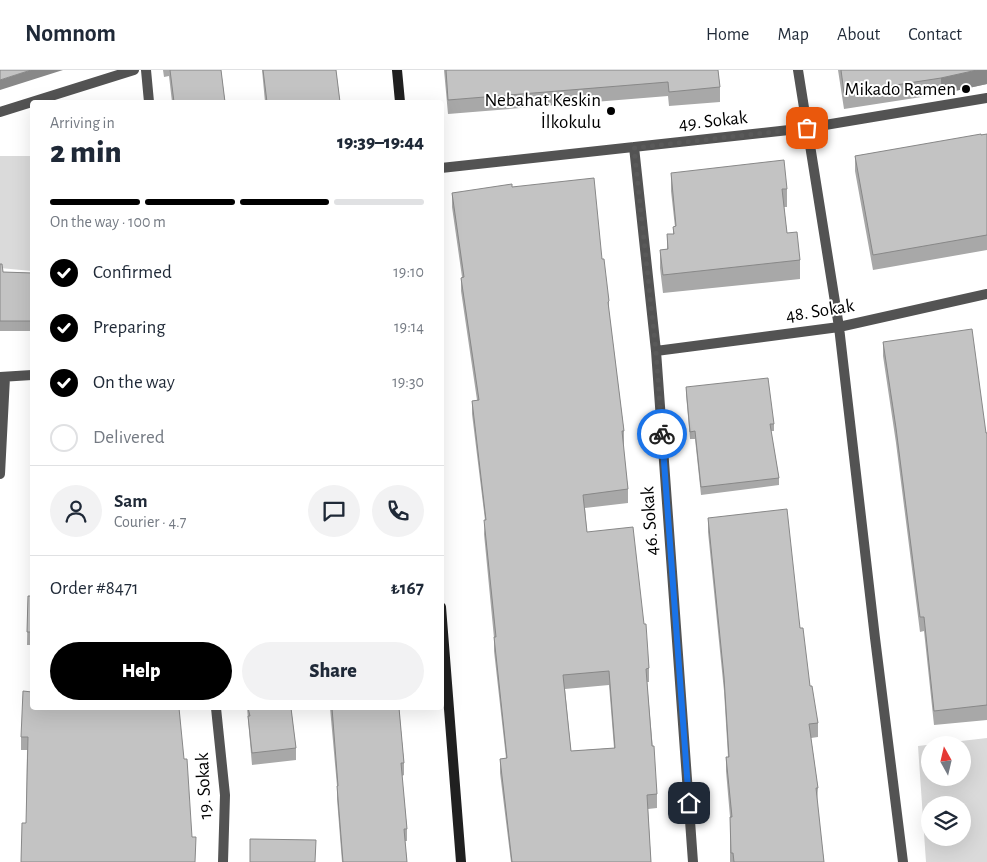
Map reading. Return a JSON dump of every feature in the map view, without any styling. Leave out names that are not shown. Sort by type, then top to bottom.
[{"type":"main road","points":[[397,70],[400,100]]},
{"type":"main road","points":[[444,645],[461,862]]},
{"type":"street","points":[[38,100],[134,70]]},
{"type":"street","points":[[146,70],[149,100]]},
{"type":"street","points":[[798,70],[839,327],[903,862]]},
{"type":"street","name":"49. Sokak","points":[[444,168],[807,128],[987,98]]},
{"type":"street","points":[[0,112],[30,103]]},
{"type":"street","name":"46. Sokak","points":[[634,148],[656,351],[693,862]]},
{"type":"street","name":"48. Sokak","points":[[656,351],[839,327],[987,294]]},
{"type":"street","points":[[0,474],[2,377],[30,375]]},
{"type":"street","name":"19. Sokak","points":[[216,710],[225,795],[223,862]]},
{"type":"shaded area","points":[[0,156],[30,156],[30,271],[0,268]]},
{"type":"shaded area","points":[[987,738],[987,862],[926,862],[925,846],[971,846],[971,796],[921,796],[918,746],[921,746],[921,786],[971,786],[971,740]]},
{"type":"building","points":[[0,70],[31,70],[0,80]]},
{"type":"building","points":[[170,70],[221,70],[225,100],[174,100]]},
{"type":"building","points":[[263,70],[336,70],[340,100],[267,100]]},
{"type":"building","points":[[446,70],[718,70],[720,87],[669,92],[668,82],[448,100]]},
{"type":"building","points":[[841,70],[977,70],[941,78],[844,93]]},
{"type":"building","points":[[987,134],[987,235],[873,255],[855,156]]},
{"type":"building","points":[[784,160],[787,189],[782,189],[787,233],[797,232],[800,260],[663,275],[660,250],[668,249],[667,234],[674,234],[673,227],[676,226],[671,173]]},
{"type":"building","points":[[594,178],[602,259],[604,259],[624,431],[622,431],[628,489],[583,495],[587,532],[633,527],[644,624],[646,624],[649,668],[646,669],[657,794],[647,795],[651,862],[512,862],[500,759],[507,758],[494,637],[496,637],[484,520],[486,520],[472,401],[479,400],[461,278],[464,277],[452,193],[512,184],[512,187]],"holes":[[[609,671],[615,748],[571,751],[563,675]]]},
{"type":"building","points":[[0,264],[2,264],[3,272],[30,273],[30,321],[0,321]]},
{"type":"building","points":[[972,329],[987,433],[987,705],[934,711],[924,617],[920,617],[883,342]]},
{"type":"building","points":[[768,378],[774,424],[770,424],[779,478],[701,487],[695,431],[690,432],[686,387]]},
{"type":"building","points":[[787,509],[800,628],[803,628],[810,686],[812,686],[818,723],[809,724],[818,788],[816,788],[824,862],[734,862],[733,853],[731,853],[730,817],[732,817],[726,757],[729,757],[724,677],[708,518]]},
{"type":"building","points":[[28,596],[30,596],[30,632],[27,632]]},
{"type":"building","points":[[23,691],[30,692],[30,710],[179,710],[184,759],[187,759],[192,837],[196,837],[195,862],[21,862],[22,823],[26,823],[28,737],[21,737]]},
{"type":"building","points":[[248,710],[291,710],[296,748],[252,753],[248,716],[250,716]]},
{"type":"building","points":[[332,710],[399,710],[404,763],[401,763],[407,829],[404,829],[407,862],[343,862]]},
{"type":"building","points":[[250,839],[316,840],[315,862],[250,862]]},
{"type":"way so far","points":[[662,434],[656,351],[634,148],[807,128]]},
{"type":"place","name":"Mikado Ramen","points":[[966,89]]},
{"type":"place","name":"Nebahat Keskin İlkokulu","points":[[611,111]]},
{"type":"route","points":[[662,434],[689,803]]}]
